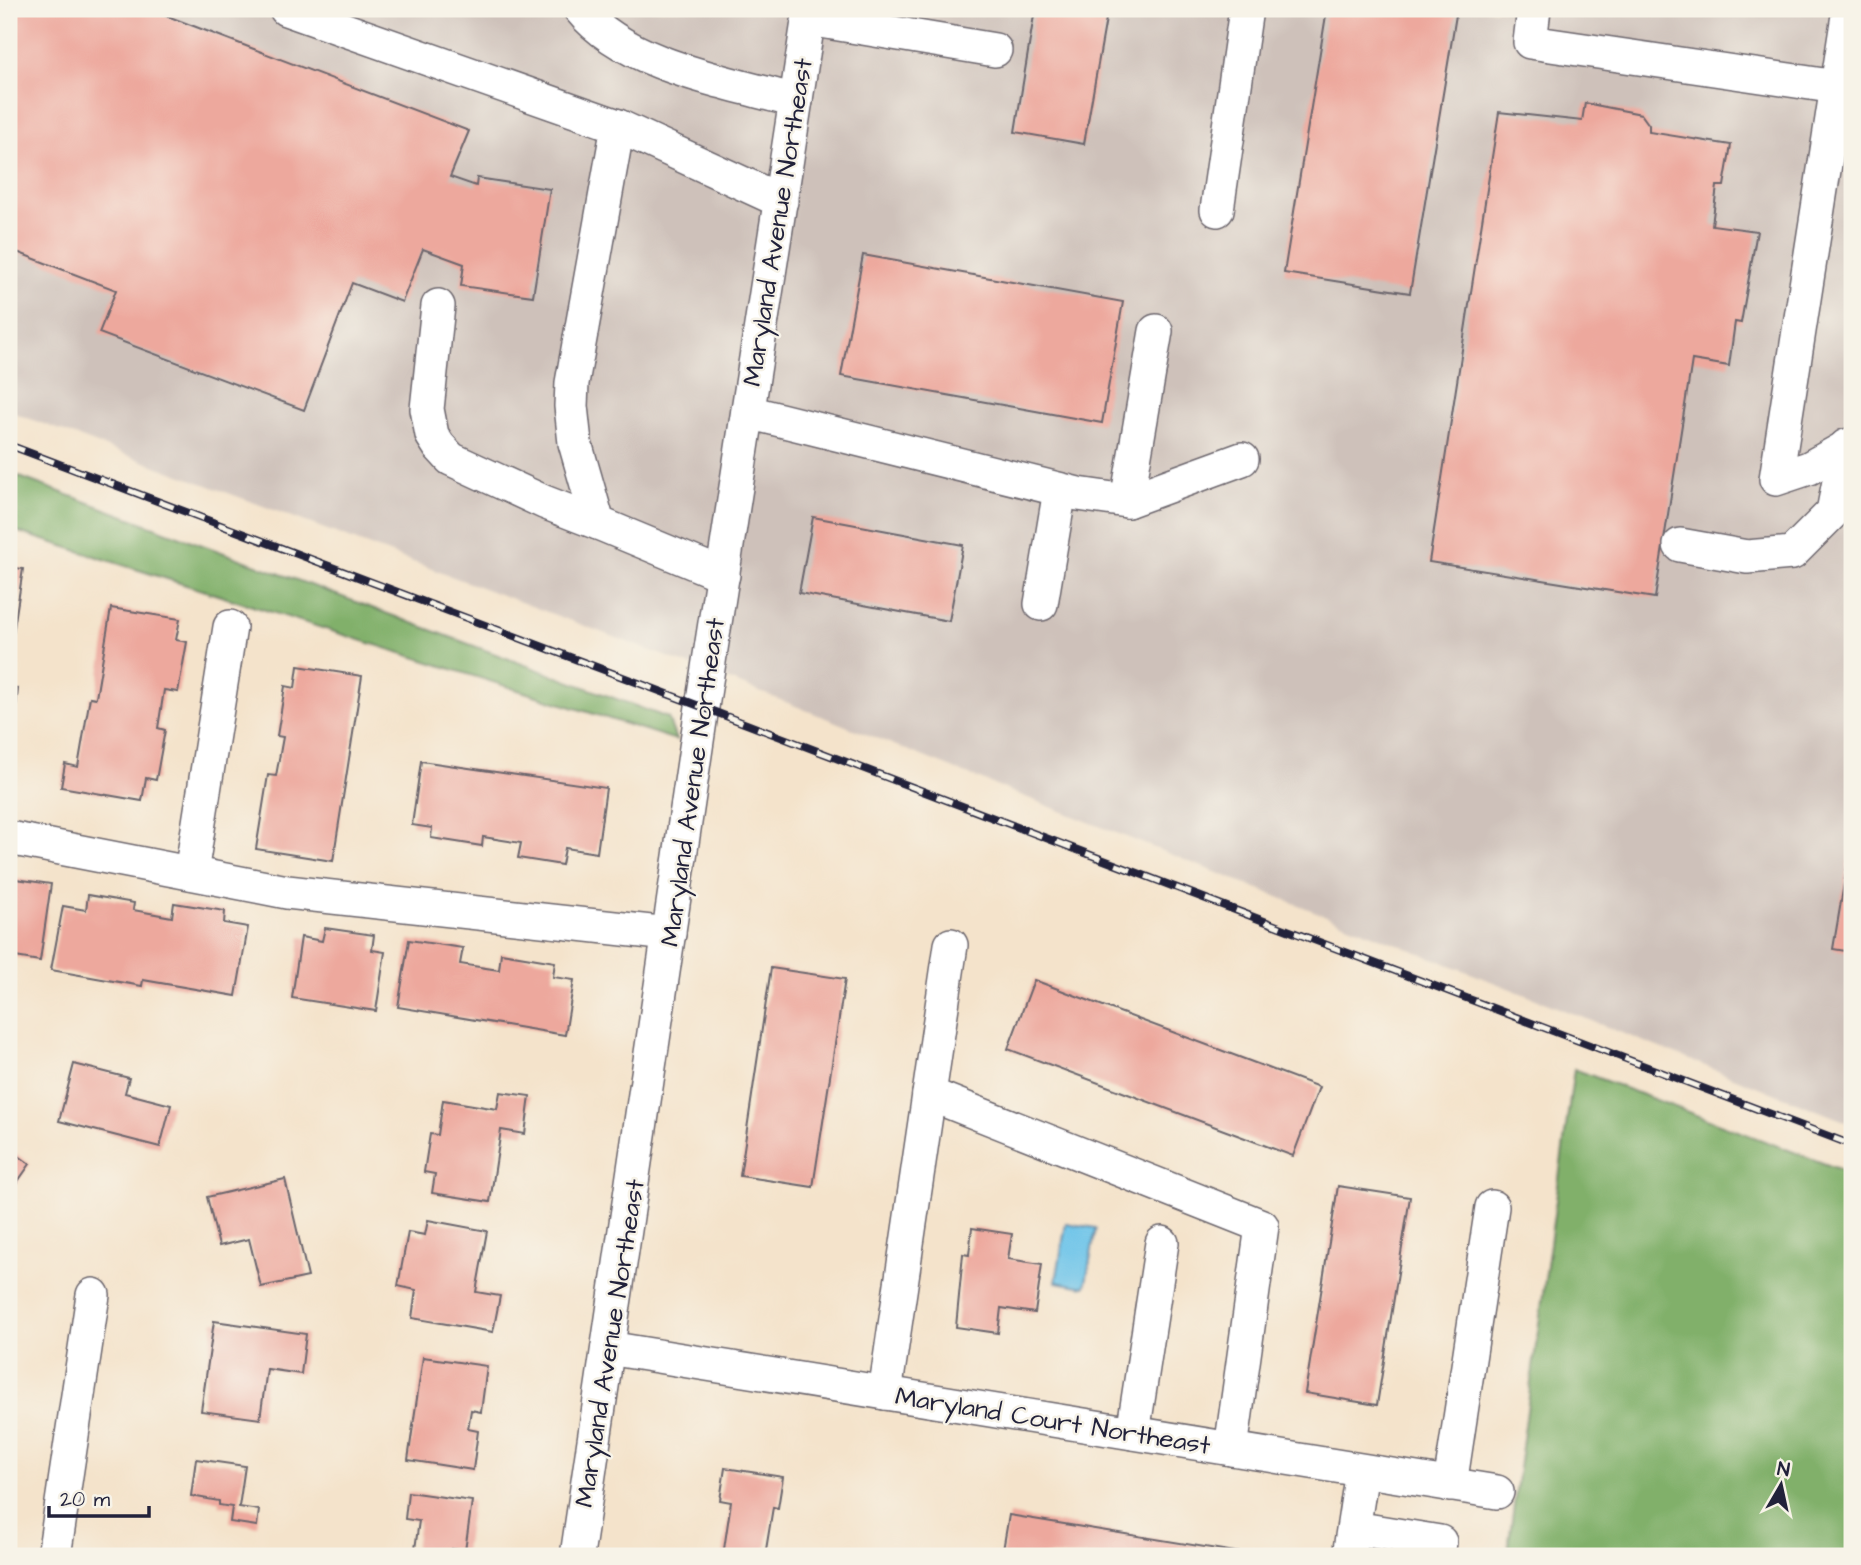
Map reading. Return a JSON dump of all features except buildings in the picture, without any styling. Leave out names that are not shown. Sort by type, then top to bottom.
[{"type":"street","points":[[286,9],[618,126],[781,201]]},
{"type":"street","points":[[580,9],[586,17],[618,24],[656,62],[796,101]]},
{"type":"street","points":[[1217,210],[1247,9]]},
{"type":"street","points":[[1534,9],[1530,42],[1837,86]]},
{"type":"street","points":[[1849,9],[1776,479],[1809,468],[1849,445]]},
{"type":"street","points":[[809,14],[995,50]]},
{"type":"street","name":"Maryland Avenue Northeast","points":[[577,1556],[809,14]]},
{"type":"street","points":[[598,523],[575,443],[571,406],[572,383],[618,126]]},
{"type":"street","points":[[438,306],[427,409],[432,435],[451,459],[544,502],[723,575]]},
{"type":"street","points":[[1126,501],[1156,331]]},
{"type":"street","points":[[748,412],[1060,490],[1126,501],[1242,460]]},
{"type":"street","points":[[1680,545],[1747,557],[1792,553],[1833,512],[1849,445]]},
{"type":"street","points":[[1041,604],[1060,490]]},
{"type":"street","points":[[191,873],[230,627]]},
{"type":"street","points":[[9,838],[287,892],[669,934]]},
{"type":"street","points":[[885,1393],[951,945]]},
{"type":"street","points":[[929,1094],[1262,1226],[1231,1449]]},
{"type":"street","points":[[1450,1485],[1492,1207]]},
{"type":"street","points":[[1133,1433],[1162,1243]]},
{"type":"street","points":[[54,1556],[93,1295]]},
{"type":"street","name":"Maryland Court Northeast","points":[[608,1348],[1497,1492]]},
{"type":"street","points":[[1362,1471],[1351,1542],[1440,1542],[1438,1556]]},
{"type":"shaded area","points":[[9,9],[1852,9],[1852,1124],[737,683],[9,411]]},
{"type":"green space","points":[[9,473],[668,718],[676,740],[9,529]]},
{"type":"green space","points":[[1574,1069],[1852,1174],[1852,1556],[1507,1556]]},
{"type":"water","points":[[1066,1223],[1096,1228],[1085,1287],[1056,1282]]},
{"type":"railway","points":[[9,445],[1852,1145]]}]
